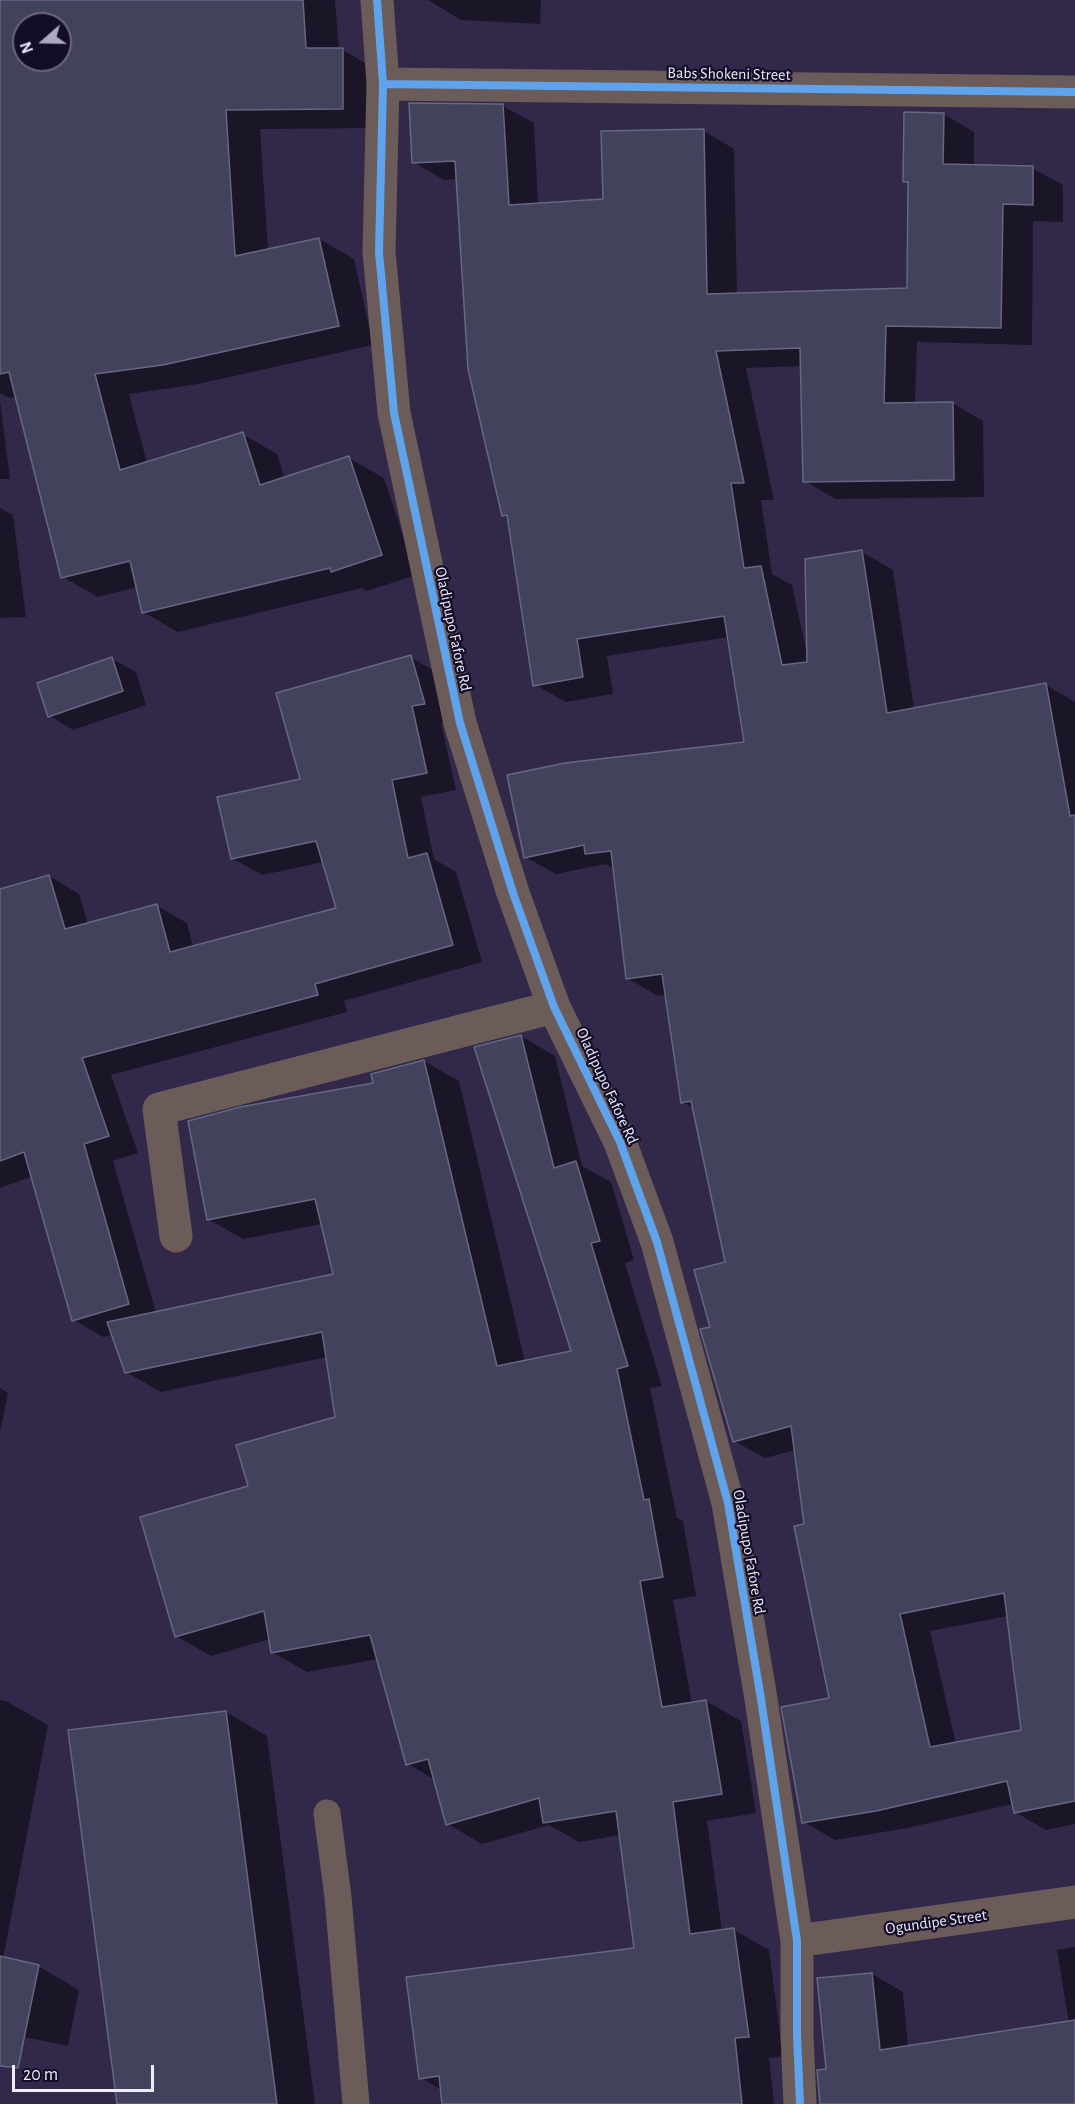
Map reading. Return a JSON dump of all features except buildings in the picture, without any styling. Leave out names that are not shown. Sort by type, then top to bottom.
[{"type":"street","name":"Oladipupo Fafore Rd","points":[[377,0],[384,84],[379,252],[394,413],[460,723],[513,893],[554,1006],[620,1142],[657,1242],[728,1503],[761,1699],[797,1941],[800,2104]]},
{"type":"street","name":"Babs Shokeni Street","points":[[384,84],[1075,92]]},
{"type":"street","points":[[176,1236],[159,1109],[554,1006]]},
{"type":"street","name":"Ogundipe Street","points":[[797,1941],[1075,1902]]},
{"type":"lane","points":[[327,1813],[338,1898],[356,2104]]},
{"type":"cycle path","points":[[377,0],[383,84],[379,252],[394,413],[460,723],[513,893],[554,1007],[620,1142],[657,1242],[728,1503],[761,1699],[797,1941],[800,2104]]},
{"type":"cycle path","points":[[383,84],[1075,92]]}]
